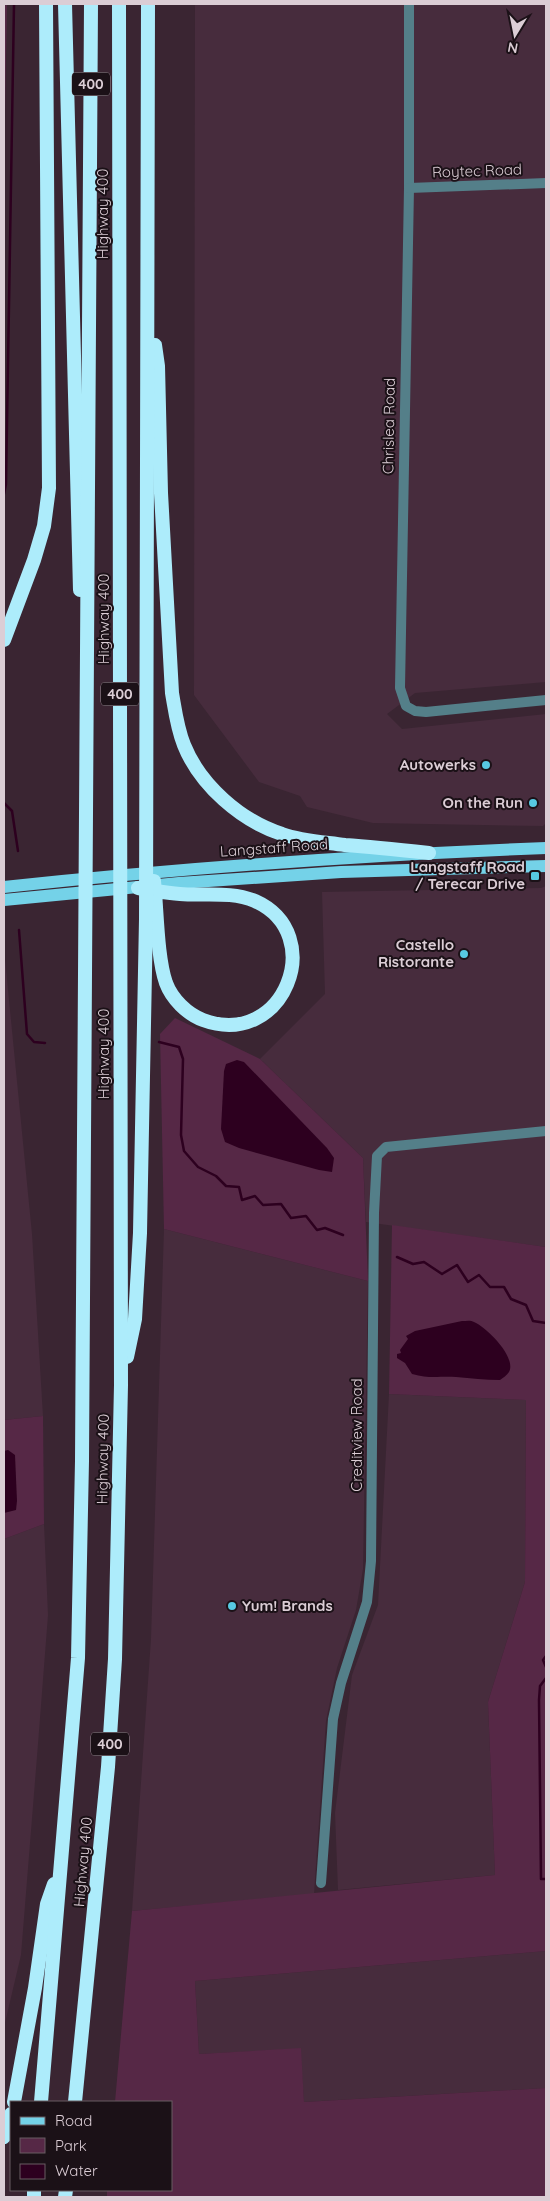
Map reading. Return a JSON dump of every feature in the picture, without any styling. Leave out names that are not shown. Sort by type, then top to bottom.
[{"type":"highway","points":[[4,640],[34,560],[44,526],[49,488],[46,4]]},
{"type":"highway","points":[[65,4],[80,591],[87,615]]},
{"type":"highway","name":"Highway 400","points":[[42,2101],[78,1658],[84,1372],[91,4]]},
{"type":"highway","name":"Highway 400","points":[[75,2101],[108,1767],[115,1660],[121,1385],[119,4]]},
{"type":"highway","points":[[121,1385],[135,1319],[140,1233],[147,861],[148,4]]},
{"type":"highway","points":[[149,305],[158,366],[161,493],[172,693],[183,744],[193,764],[230,805],[258,824],[282,834],[328,843],[429,853]]},
{"type":"highway","points":[[138,888],[179,883],[234,895],[255,902],[275,914],[281,922],[290,942],[292,966],[288,984],[278,1001],[263,1015],[245,1023],[228,1026],[212,1024],[194,1017],[173,995],[166,983],[162,965],[154,879],[147,861]]},
{"type":"highway","points":[[14,2101],[35,1988],[47,1904],[62,1862]]},
{"type":"highway","points":[[4,2138],[10,2117]]},
{"type":"main road","name":"Langstaff Road","points":[[179,883],[429,853],[546,848]]},
{"type":"main road","name":"Langstaff Road","points":[[4,887],[55,881],[179,883],[341,872],[546,866]]},
{"type":"main road","points":[[4,900],[138,888]]},
{"type":"street","name":"Chrislea Road","points":[[409,4],[409,188],[400,688],[406,706],[415,711],[426,712],[546,700]]},
{"type":"street","name":"Roytec Road","points":[[409,188],[546,183]]},
{"type":"street","name":"Creditview Road","points":[[321,1883],[333,1719],[341,1683],[367,1602],[369,1585],[373,1469],[374,1213],[377,1156],[386,1147],[403,1144],[546,1130]]},
{"type":"shaded area","points":[[195,4],[546,4],[546,682],[415,693],[387,714],[402,729],[546,714],[546,823],[543,826],[373,823],[307,807],[300,796],[259,782],[194,695]]},
{"type":"shaded area","points":[[546,886],[546,1247],[366,1222],[363,1158],[260,1059],[325,994],[322,892],[541,888]]},
{"type":"shaded area","points":[[4,949],[32,1234],[43,1416],[4,1420]]},
{"type":"shaded area","points":[[164,1229],[368,1281],[363,1569],[356,1610],[337,1668],[326,1721],[314,1894],[132,1911],[151,1639]]},
{"type":"shaded area","points":[[389,1394],[526,1400],[525,1582],[488,1702],[495,1875],[338,1890],[335,1813],[352,1675],[378,1605]]},
{"type":"shaded area","points":[[44,1524],[48,1615],[38,1744],[21,1955],[4,2027],[4,1539]]},
{"type":"shaded area","points":[[546,1951],[546,2088],[304,2102],[300,2049],[199,2054],[195,1981]]},
{"type":"green space","points":[[4,4],[7,4],[4,168]]},
{"type":"green space","points":[[175,1018],[260,1059],[363,1158],[368,1281],[164,1229],[160,1034]]},
{"type":"green space","points":[[392,1225],[546,1247],[546,1951],[195,1981],[199,2054],[301,2048],[304,2102],[546,2088],[546,2197],[107,2197],[107,2191],[172,2191],[172,2101],[115,2101],[132,1911],[495,1875],[488,1702],[525,1582],[526,1400],[389,1394]]},
{"type":"green space","points":[[43,1416],[44,1524],[4,1539],[4,1420]]},
{"type":"water","points":[[237,1060],[244,1062],[327,1148],[334,1158],[332,1172],[239,1148],[225,1142],[221,1129],[224,1071],[226,1064]]},
{"type":"water","points":[[462,1321],[471,1321],[479,1325],[505,1351],[509,1359],[509,1372],[500,1380],[418,1376],[412,1374],[405,1363],[397,1358],[397,1354],[401,1353],[400,1350],[408,1339],[406,1336],[415,1331]]},
{"type":"water","points":[[8,1450],[15,1455],[17,1501],[16,1510],[4,1513],[4,1451]]},
{"type":"waterway","points":[[4,494],[6,484],[14,4]]},
{"type":"waterway","points":[[4,803],[12,811],[18,851]]},
{"type":"waterway","points":[[19,930],[27,1034],[34,1042],[45,1043]]},
{"type":"waterway","points":[[159,1042],[179,1047],[183,1059],[181,1135],[184,1151],[198,1167],[216,1176],[226,1186],[239,1187],[242,1200],[255,1196],[263,1205],[281,1204],[291,1218],[306,1216],[317,1230],[325,1228],[343,1235]]},
{"type":"waterway","points":[[397,1257],[413,1264],[424,1262],[442,1274],[457,1265],[468,1282],[479,1275],[490,1287],[504,1287],[511,1299],[526,1305],[533,1321],[546,1323]]},
{"type":"waterway","points":[[546,1656],[543,1660],[546,1667]]},
{"type":"waterway","points":[[546,1678],[540,1686],[539,1700],[541,1879],[546,1879]]},
{"type":"place","name":"Autowerks","points":[[486,765]]},
{"type":"place","name":"On the Run","points":[[533,803]]},
{"type":"place","name":"Langstaff Road / Terecar Drive","points":[[535,876]]},
{"type":"place","name":"Castello Ristorante","points":[[464,954]]},
{"type":"place","name":"Yum! Brands","points":[[232,1606]]}]
